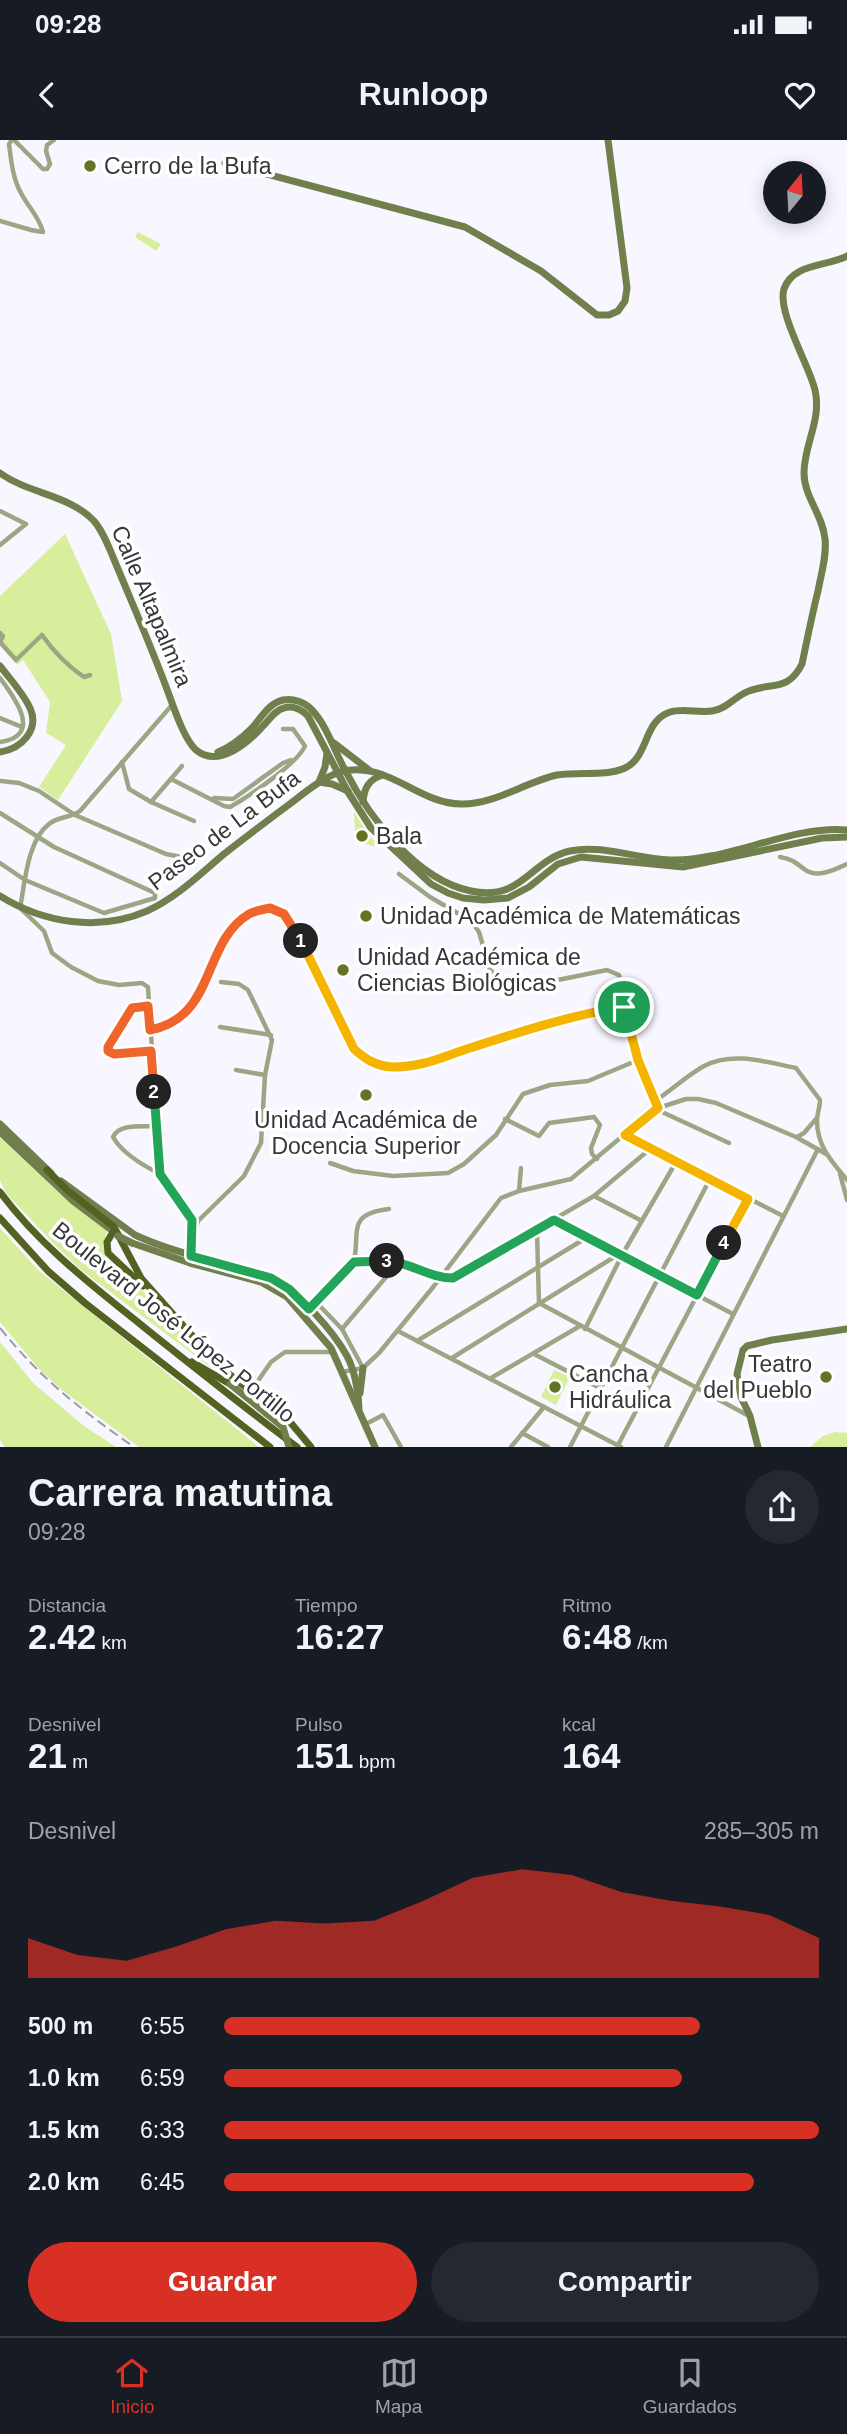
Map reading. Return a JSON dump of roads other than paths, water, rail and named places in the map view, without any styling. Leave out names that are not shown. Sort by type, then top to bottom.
[{"type":"main road","points":[[47,1170],[67,1190],[114,1227],[123,1241],[133,1267],[157,1298],[220,1367],[290,1422],[310,1447]]},
{"type":"main road","name":"Boulevard José López Portillo","points":[[0,1192],[62,1260],[297,1447]]},
{"type":"main road","name":"Boulevard José López Portillo","points":[[0,1218],[48,1271],[85,1303],[268,1446]]},
{"type":"main road","points":[[113,1232],[107,1242],[108,1253],[157,1298]]},
{"type":"main road","points":[[179,1355],[230,1384]]},
{"type":"street","points":[[0,221],[43,232],[34,210],[20,192],[9,144],[13,140],[43,169],[47,169],[50,164],[47,145],[54,140]]},
{"type":"street","points":[[225,163],[465,228],[541,271],[588,310],[602,316],[613,314],[621,308],[627,288],[608,140]]},
{"type":"street","name":"Paseo de La Bufa","points":[[0,896],[20,908],[50,918],[72,922],[114,920],[146,911],[177,893],[236,844],[319,782],[342,772],[373,772],[432,797],[463,805],[478,803],[557,775],[619,771],[634,763],[654,723],[667,713],[720,709],[746,692],[778,686],[791,680],[797,673],[804,652],[826,546],[821,522],[803,476],[817,418],[815,391],[785,312],[782,297],[788,281],[798,272],[847,256]]},
{"type":"street","name":"Calle Altapalmira","points":[[0,473],[26,489],[82,509],[98,526],[191,744],[199,752],[211,756]]},
{"type":"street","points":[[0,512],[26,524],[0,545]]},
{"type":"street","points":[[0,633],[3,635],[0,642],[16,660],[42,635],[69,666],[84,677],[90,675]]},
{"type":"street","points":[[0,666],[29,706],[32,729],[25,741],[17,747],[0,752]]},
{"type":"street","points":[[0,678],[22,712],[22,727],[14,739],[0,742]]},
{"type":"street","points":[[211,756],[235,743],[272,705],[284,700],[296,701],[310,707],[330,739],[348,792],[371,828],[415,871],[440,889],[477,900],[515,895],[558,864],[581,857],[683,867],[822,838],[847,837]]},
{"type":"street","points":[[160,1174],[148,987],[145,984],[119,985],[99,981],[71,967],[52,953],[44,931],[20,908],[25,880],[38,838],[51,822],[75,815],[173,705]]},
{"type":"street","points":[[211,756],[223,755],[236,749],[279,710],[290,707],[300,710],[308,716],[327,751],[386,832],[436,878],[449,885],[482,893],[509,889],[551,860],[576,850],[601,850],[648,858],[682,860],[821,830],[847,830]]},
{"type":"street","points":[[0,718],[22,727]]},
{"type":"street","points":[[172,779],[209,797],[233,799],[303,751],[305,746],[293,729],[283,729]]},
{"type":"street","points":[[330,739],[373,772]]},
{"type":"street","points":[[327,751],[326,767],[319,782],[332,784],[348,792]]},
{"type":"street","points":[[122,761],[127,786],[151,802],[194,821]]},
{"type":"street","points":[[151,802],[182,766]]},
{"type":"street","points":[[363,803],[370,781],[384,775]]},
{"type":"street","points":[[1,781],[19,783],[39,791],[75,815],[166,854],[181,857]]},
{"type":"street","points":[[0,813],[38,838],[155,893],[155,898],[104,914],[25,880],[0,863]]},
{"type":"street","points":[[780,857],[796,862],[811,872],[825,873],[847,864]]},
{"type":"street","points":[[398,874],[471,921],[479,932],[490,970],[503,982],[538,984],[603,970],[616,972],[621,979],[624,1007],[638,1060],[658,1108],[729,1143]]},
{"type":"street","points":[[150,1030],[179,1020],[190,1008],[222,944],[235,927],[250,914],[270,908],[284,914],[300,939],[354,1049],[368,1062],[389,1067],[429,1064],[464,1050],[600,1010],[624,1007]]},
{"type":"street","points":[[190,1259],[198,1221],[244,1177],[261,1143],[265,1075],[271,1035],[248,990],[239,985],[221,982]]},
{"type":"street","points":[[148,1006],[132,1008],[108,1051],[114,1054],[151,1051]]},
{"type":"street","points":[[220,1027],[271,1035]]},
{"type":"street","points":[[655,1101],[705,1066],[721,1060],[747,1058],[796,1068],[820,1100],[817,1118],[819,1137],[826,1154],[847,1180]]},
{"type":"street","points":[[330,1163],[353,1171],[393,1176],[448,1173],[464,1164],[490,1141],[518,1098],[527,1091],[588,1080],[638,1060]]},
{"type":"street","points":[[236,1070],[265,1075]]},
{"type":"street","points":[[359,1408],[363,1368],[398,1331],[496,1203],[519,1191],[571,1179],[658,1108],[676,1101],[698,1099],[716,1103],[796,1137],[826,1154]]},
{"type":"street","points":[[505,1119],[539,1136],[549,1122],[594,1117],[600,1125],[591,1148],[597,1158]]},
{"type":"street","points":[[796,1137],[804,1133],[817,1118]]},
{"type":"street","points":[[0,1125],[47,1170],[135,1235],[190,1259],[261,1282],[281,1292],[318,1331],[333,1352],[375,1447]]},
{"type":"street","points":[[156,1126],[120,1128],[113,1137],[117,1144],[160,1174],[198,1221]]},
{"type":"street","points":[[0,1132],[73,1201],[132,1243],[271,1278],[289,1289],[336,1339],[348,1357],[359,1397]]},
{"type":"street","points":[[625,1135],[783,1216]]},
{"type":"street","points":[[354,1262],[399,1262],[440,1278],[453,1278],[594,1196],[650,1149]]},
{"type":"street","points":[[666,1447],[818,1149]]},
{"type":"street","points":[[490,1378],[582,1327],[620,1255],[676,1162]]},
{"type":"street","points":[[519,1191],[521,1168]]},
{"type":"street","points":[[839,1170],[847,1200]]},
{"type":"street","points":[[570,1447],[710,1179]]},
{"type":"street","points":[[594,1196],[642,1221]]},
{"type":"street","points":[[398,1331],[619,1446],[748,1199]]},
{"type":"street","points":[[309,1309],[354,1262],[356,1229],[365,1214],[389,1209]]},
{"type":"street","points":[[189,1213],[192,1220],[192,1244]]},
{"type":"street","points":[[554,1220],[733,1314]]},
{"type":"street","points":[[537,1231],[539,1303]]},
{"type":"street","points":[[417,1341],[586,1237]]},
{"type":"street","points":[[451,1359],[620,1255]]},
{"type":"street","points":[[342,1329],[399,1262]]},
{"type":"street","points":[[316,1302],[342,1329],[363,1368]]},
{"type":"street","points":[[539,1303],[750,1416]]},
{"type":"street","points":[[758,1447],[750,1416],[741,1397],[737,1374],[740,1356],[747,1346],[847,1329]]},
{"type":"street","points":[[251,1391],[271,1362],[285,1352],[333,1352]]},
{"type":"street","points":[[534,1354],[600,1388]]},
{"type":"street","points":[[220,1367],[230,1384],[284,1427],[289,1447]]},
{"type":"street","points":[[342,1372],[363,1368]]},
{"type":"street","points":[[511,1447],[544,1408]]},
{"type":"street","points":[[366,1424],[383,1415],[401,1447]]},
{"type":"street","points":[[523,1433],[548,1447]]},
{"type":"railway","points":[[0,1328],[62,1393],[134,1447]]},
{"type":"place","name":"Cerro de la Bufa","points":[[90,166]]},
{"type":"place","name":"Bala","points":[[362,836]]},
{"type":"place","name":"Unidad Académica de Matemáticas","points":[[366,916]]},
{"type":"place","name":"Unidad Académica de Ciencias Biológicas","points":[[343,970]]},
{"type":"place","name":"Unidad Académica de Docencia Superior","points":[[366,1095]]},
{"type":"place","name":"Teatro del Pueblo","points":[[826,1377]]},
{"type":"place","name":"Cancha Hidráulica","points":[[555,1387]]}]
